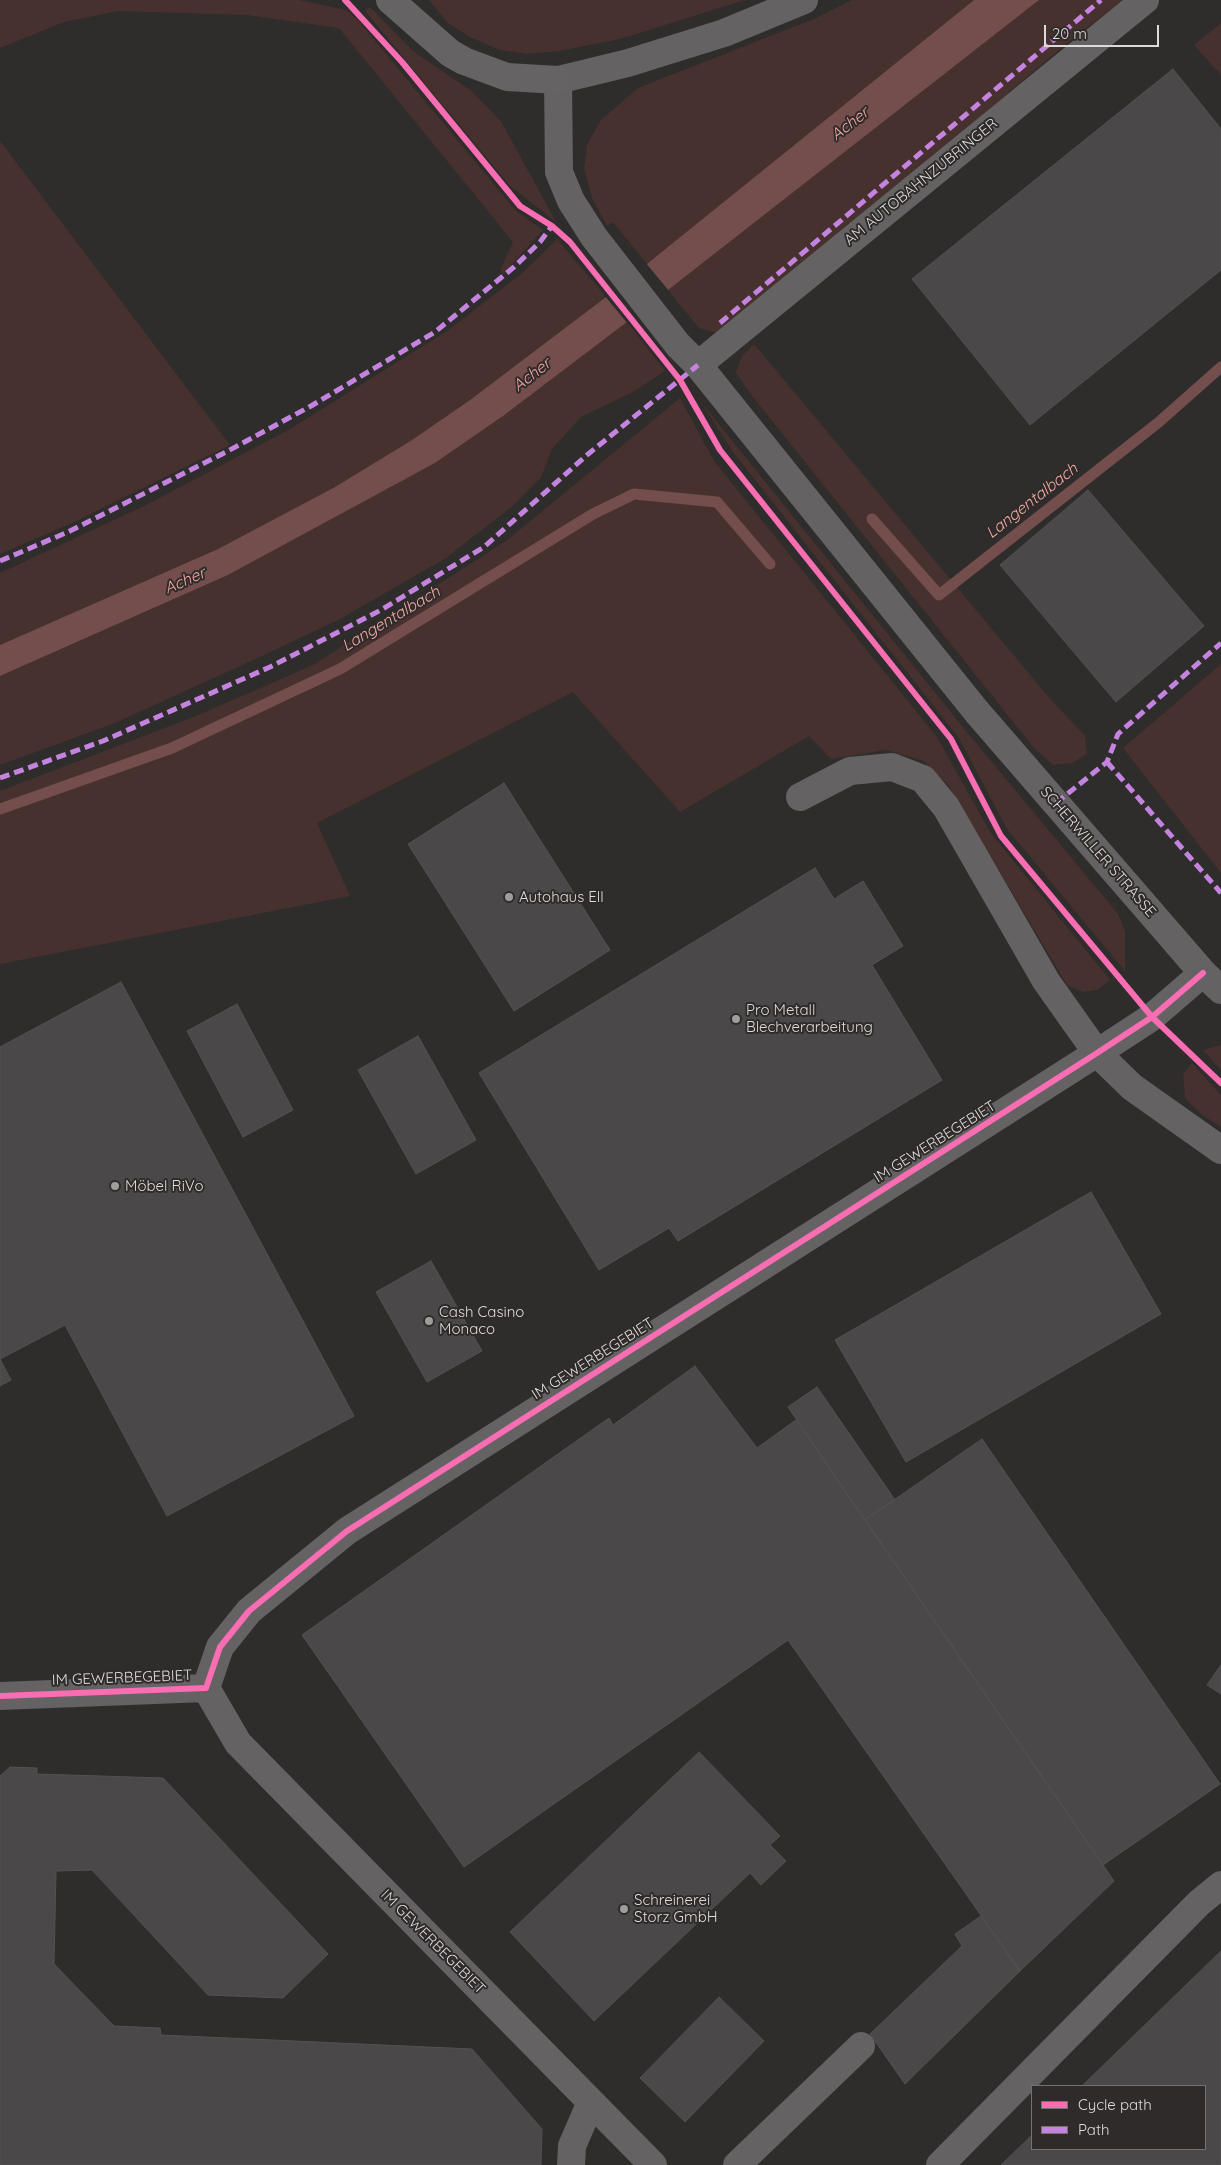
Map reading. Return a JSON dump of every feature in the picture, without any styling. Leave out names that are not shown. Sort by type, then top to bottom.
[{"type":"main road","points":[[390,0],[409,9],[450,53],[464,61],[507,77],[558,80]]},
{"type":"street","points":[[558,80],[628,63],[724,33],[804,0]]},
{"type":"street","name":"AM AUTOBAHNZUBRINGER","points":[[698,365],[1087,45],[1145,0]]},
{"type":"street","name":"SCHERWILLER STRASSE","points":[[558,80],[559,172],[570,201],[594,237],[678,345],[698,365],[977,712],[1212,981]]},
{"type":"street","points":[[800,797],[850,771],[892,767],[923,778],[946,808],[1046,981],[1097,1053],[1132,1087],[1221,1150]]},
{"type":"street","name":"IM GEWERBEGEBIET","points":[[653,2165],[238,1743],[206,1688],[220,1647],[249,1611],[347,1531],[1097,1053],[1152,1016],[1212,981]]},
{"type":"street","name":"IM GEWERBEGEBIET","points":[[0,1696],[206,1688]]},
{"type":"street","points":[[940,2165],[1199,1903],[1221,1885]]},
{"type":"street","points":[[737,2165],[861,2046]]},
{"type":"street","points":[[571,2165],[572,2146],[591,2102]]},
{"type":"shaded area","points":[[0,0],[299,0],[346,10],[357,19],[516,211],[543,230],[503,274],[500,270],[513,242],[339,28],[247,15],[118,11],[64,22],[0,48]]},
{"type":"shaded area","points":[[429,0],[745,0],[620,39],[559,51],[528,54],[500,50],[470,37],[448,23]]},
{"type":"shaded area","points":[[852,0],[974,0],[647,264],[613,222],[607,226],[592,198],[584,168],[587,145],[601,120],[638,88],[816,18]]},
{"type":"shaded area","points":[[1039,0],[1123,0],[1066,44],[724,335],[699,328],[667,289]]},
{"type":"shaded area","points":[[370,7],[413,51],[473,92],[502,123],[556,222],[510,186],[365,11]]},
{"type":"shaded area","points":[[1221,23],[1221,75],[1194,45]]},
{"type":"shaded area","points":[[0,141],[230,445],[72,523],[0,554]]},
{"type":"shaded area","points":[[557,239],[606,297],[470,400],[412,440],[335,487],[218,549],[0,645],[0,573],[144,506],[290,429],[447,331],[520,275]]},
{"type":"shaded area","points":[[627,322],[665,371],[633,392],[581,417],[552,449],[541,477],[515,504],[446,558],[340,619],[262,656],[115,723],[0,765],[0,676],[228,575],[435,463],[503,416]]},
{"type":"shaded area","points":[[754,344],[1052,701],[1085,736],[1087,754],[1072,763],[1053,765],[1034,748],[753,397],[736,373],[742,356]]},
{"type":"shaded area","points":[[680,398],[714,461],[937,737],[990,832],[1110,980],[1097,990],[1083,992],[1067,985],[949,786],[924,761],[886,750],[831,759],[809,736],[680,812],[573,692],[317,823],[350,896],[0,964],[0,791],[196,716],[313,665],[506,541]]},
{"type":"shaded area","points":[[701,402],[962,726],[1118,914],[1125,931],[1125,971],[1007,829],[959,738],[733,452]]},
{"type":"shaded area","points":[[1221,664],[1221,873],[1123,748]]},
{"type":"shaded area","points":[[1221,1045],[1221,1070],[1203,1050]]},
{"type":"shaded area","points":[[1192,1063],[1221,1095],[1221,1127],[1201,1114],[1185,1098],[1183,1074]]},
{"type":"water","name":"Acher","points":[[974,0],[1039,0],[627,322],[503,416],[435,463],[228,575],[0,676],[0,645],[218,549],[335,487],[412,440],[470,400],[606,297]]},
{"type":"pier","points":[[645,262],[669,291],[628,324],[604,295]]},
{"type":"building","points":[[1173,69],[1221,129],[1221,270],[1030,425],[912,279]]},
{"type":"building","points":[[1088,490],[1204,626],[1116,702],[1000,565]]},
{"type":"building","name":"Autohaus Ell","points":[[504,783],[610,950],[514,1011],[408,844]]},
{"type":"building","name":"Pro Metall Blechverarbeitung","points":[[815,868],[834,899],[863,881],[903,946],[872,965],[942,1080],[678,1241],[669,1228],[599,1270],[479,1073]]},
{"type":"building","name":"Möbel RiVo","points":[[121,982],[354,1416],[167,1516],[65,1325],[0,1359],[0,1047]]},
{"type":"building","points":[[237,1004],[293,1110],[243,1137],[187,1031]]},
{"type":"building","points":[[418,1036],[476,1140],[416,1174],[358,1070]]},
{"type":"building","points":[[1091,1192],[1161,1314],[906,1462],[835,1340]]},
{"type":"building","name":"Cash Casino Monaco","points":[[431,1261],[482,1351],[427,1382],[376,1292]]},
{"type":"building","points":[[0,1359],[11,1380],[0,1386]]},
{"type":"building","points":[[695,1366],[757,1448],[796,1420],[1114,1881],[1020,1971],[788,1640],[464,1867],[302,1635],[609,1418],[613,1425]]},
{"type":"building","points":[[817,1387],[895,1500],[865,1520],[788,1407]]},
{"type":"building","points":[[982,1439],[1220,1784],[1103,1865],[865,1520]]},
{"type":"building","points":[[1221,1665],[1221,1694],[1207,1685]]},
{"type":"building","name":"Schreinerei Storz GmbH","points":[[699,1752],[780,1836],[770,1845],[786,1861],[761,1885],[750,1873],[594,2021],[510,1932]]},
{"type":"building","points":[[10,1767],[37,1768],[37,1774],[163,1778],[328,1954],[283,1998],[208,1995],[92,1870],[56,1871],[54,1964],[114,2026],[160,2028],[161,2035],[472,2049],[542,2129],[541,2165],[0,2165],[0,1776]]},
{"type":"building","points":[[981,1916],[1020,1971],[905,2084],[870,2034],[962,1946],[955,1934]]},
{"type":"building","points":[[1221,1951],[1221,2165],[1001,2165],[1031,2136],[1031,2150],[1206,2150],[1206,2085],[1083,2085]]},
{"type":"building","points":[[719,1997],[764,2041],[685,2122],[640,2078]]},
{"type":"waterway","name":"Langentalbach","points":[[872,519],[939,595],[1159,422],[1221,367]]},
{"type":"waterway","name":"Langentalbach","points":[[0,809],[172,748],[340,669],[593,514],[634,494],[717,502],[770,564]]},
{"type":"marked path","points":[[720,323],[1101,0]]},
{"type":"marked path","points":[[0,561],[68,532],[226,452],[311,406],[435,332],[514,267],[540,242],[552,226]]},
{"type":"marked path","points":[[0,778],[103,741],[270,667],[381,610],[484,547],[587,455],[698,365]]},
{"type":"marked path","points":[[1056,803],[1107,762],[1118,734],[1221,643]]},
{"type":"marked path","points":[[1107,762],[1221,893]]},
{"type":"cycle path","points":[[345,0],[402,62],[520,206],[552,226],[570,242],[680,380],[720,450],[951,739],[1001,836],[1152,1017],[1221,1083]]},
{"type":"cycle path","points":[[0,1696],[206,1688],[220,1647],[249,1611],[347,1531],[1097,1053],[1152,1017],[1203,973]]},
{"type":"place","name":"Autohaus Ell","points":[[509,897]]},
{"type":"place","name":"Pro Metall Blechverarbeitung","points":[[736,1019]]},
{"type":"place","name":"Möbel RiVo","points":[[115,1186]]},
{"type":"place","name":"Cash Casino Monaco","points":[[429,1321]]},
{"type":"place","name":"Schreinerei Storz GmbH","points":[[624,1909]]}]
